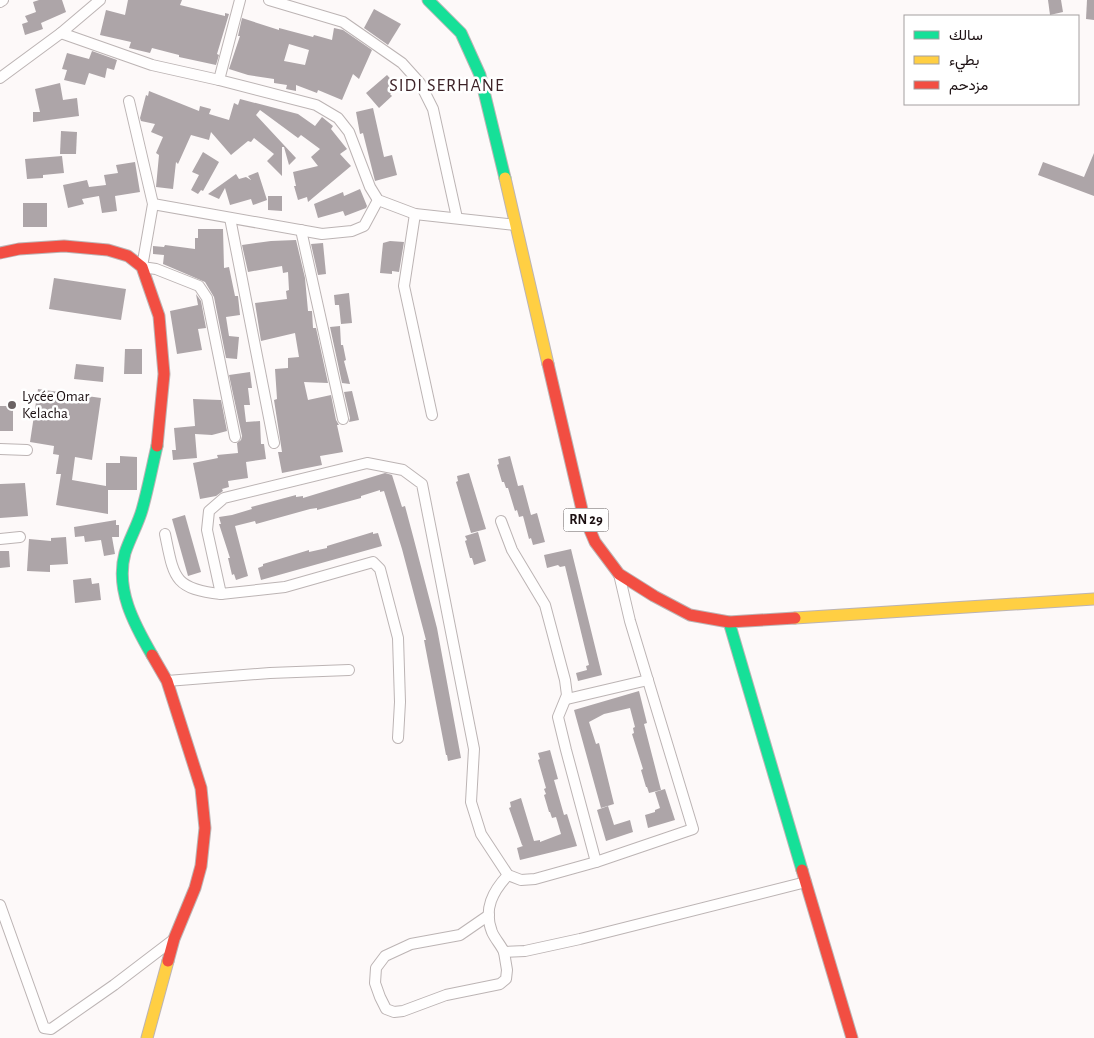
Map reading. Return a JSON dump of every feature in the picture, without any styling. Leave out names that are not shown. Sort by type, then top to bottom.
[{"type":"main road","name":"RN 29","points":[[428,0],[461,33],[480,75],[535,302],[563,433],[583,514],[595,542],[619,574],[654,596],[690,615],[729,622],[1093,596]]},
{"type":"main road","points":[[0,254],[19,249],[64,246],[108,250],[128,256],[142,267],[159,316],[164,374],[158,440],[142,510],[125,554],[123,572],[125,596],[133,622],[167,681],[201,788],[205,828],[201,866],[196,888],[174,939],[147,1038]]},
{"type":"main road","points":[[729,622],[852,1038]]},
{"type":"street","points":[[0,78],[100,0]]},
{"type":"street","points":[[220,80],[240,0]]},
{"type":"street","points":[[269,0],[343,22],[402,63],[420,84],[433,109],[457,218]]},
{"type":"street","points":[[60,33],[152,65],[220,80],[316,105],[338,118],[349,132],[370,188],[378,200],[415,214],[516,226]]},
{"type":"street","points":[[129,101],[153,204],[142,267],[156,269],[199,286],[207,298],[235,437]]},
{"type":"street","points":[[153,204],[322,234],[352,230],[364,226],[378,200]]},
{"type":"street","points":[[415,214],[404,286],[432,415]]},
{"type":"street","points":[[230,218],[274,443]]},
{"type":"street","points":[[301,230],[342,419]]},
{"type":"street","points":[[0,449],[27,450]]},
{"type":"street","points":[[221,594],[207,530],[209,511],[224,498],[367,463],[403,470],[422,484],[474,749],[471,802],[481,834],[508,876],[522,880],[535,879],[596,862],[693,829],[630,621],[619,574]]},
{"type":"street","points":[[501,521],[512,550],[545,605],[565,680],[566,699],[558,717],[596,862]]},
{"type":"street","points":[[165,534],[173,572],[185,586],[204,592],[221,594],[285,587],[373,562],[380,569],[398,638],[400,702],[398,738]]},
{"type":"street","points":[[0,539],[20,537]]},
{"type":"street","points":[[167,681],[349,670]]},
{"type":"street","points":[[566,699],[648,680]]},
{"type":"street","points":[[489,915],[460,935],[411,944],[385,956],[376,968],[375,983],[386,1009],[394,1012],[403,1011],[446,996],[500,984],[506,979],[507,970],[504,952],[492,932],[489,915],[491,899],[497,887],[508,876]]},
{"type":"street","points":[[504,952],[525,951],[571,941],[806,882]]},
{"type":"street","points":[[0,905],[44,1028],[51,1029],[114,985],[174,939]]},
{"type":"building","points":[[39,0],[62,0],[66,12],[41,23],[43,29],[25,35],[22,24],[28,22],[25,16],[36,12],[33,2]]},
{"type":"building","points":[[128,0],[182,0],[180,5],[225,16],[225,13],[229,14],[217,54],[219,55],[216,65],[179,57],[179,55],[152,48],[150,53],[129,48],[131,42],[100,35],[106,10],[125,15]]},
{"type":"building","points":[[1048,0],[1061,0],[1063,12],[1050,15]]},
{"type":"building","points":[[1087,0],[1094,0],[1094,20],[1086,19]]},
{"type":"building","points":[[374,9],[401,24],[388,45],[364,28]]},
{"type":"building","points":[[242,18],[279,30],[279,28],[332,40],[334,28],[343,30],[372,50],[359,79],[353,74],[342,100],[318,90],[317,93],[296,85],[296,91],[286,89],[287,85],[274,83],[274,79],[248,75],[229,69],[240,36],[238,36]],"holes":[[[289,44],[309,50],[305,65],[284,61]]]},
{"type":"building","points":[[92,51],[117,60],[114,70],[107,68],[105,78],[89,73],[85,85],[64,80],[67,70],[62,69],[67,53],[89,59]]},
{"type":"building","points":[[387,75],[398,87],[390,94],[392,96],[379,108],[366,93]]},
{"type":"building","points":[[60,83],[63,100],[77,98],[79,116],[33,122],[33,112],[40,112],[35,89]]},
{"type":"building","points":[[149,91],[199,111],[200,106],[211,109],[209,114],[229,120],[234,103],[238,105],[240,99],[298,114],[315,126],[322,117],[333,126],[331,129],[347,149],[340,154],[351,166],[308,202],[307,197],[298,200],[293,172],[318,166],[311,157],[320,149],[301,135],[298,138],[260,110],[256,115],[296,158],[289,165],[284,147],[282,147],[282,176],[267,161],[274,154],[254,138],[231,155],[211,132],[209,140],[191,135],[178,164],[176,162],[173,189],[156,187],[159,155],[156,153],[163,137],[151,132],[155,124],[141,121],[140,118],[146,95],[148,96]]},
{"type":"building","points":[[373,108],[384,157],[392,155],[397,175],[375,181],[363,133],[360,134],[356,112]]},
{"type":"building","points":[[61,131],[77,132],[76,154],[60,154]]},
{"type":"building","points":[[203,152],[219,162],[203,191],[201,190],[198,194],[191,190],[199,175],[192,172]]},
{"type":"building","points":[[1094,153],[1094,196],[1038,175],[1043,162],[1084,177]]},
{"type":"building","points":[[62,156],[64,173],[43,175],[43,178],[27,179],[25,159]]},
{"type":"building","points":[[135,162],[140,192],[115,196],[117,211],[102,213],[99,196],[82,199],[84,204],[68,208],[63,185],[87,180],[89,187],[106,185],[104,175],[118,173],[116,165]]},
{"type":"building","points":[[258,172],[267,200],[253,205],[251,199],[230,205],[225,188],[219,199],[208,194],[236,174],[239,179],[246,177],[251,180],[248,176]]},
{"type":"building","points":[[360,189],[367,206],[366,208],[345,216],[343,211],[318,218],[314,204],[343,192],[344,196]]},
{"type":"building","points":[[268,196],[282,196],[282,211],[268,210]]},
{"type":"building","points":[[23,203],[47,203],[47,227],[23,227]]},
{"type":"building","points":[[198,229],[223,229],[224,268],[229,267],[235,296],[238,296],[240,315],[226,317],[229,336],[239,337],[237,359],[226,358],[214,297],[205,282],[163,264],[164,255],[153,254],[153,246],[164,247],[165,245],[195,249],[195,238],[198,238]]},
{"type":"building","points":[[296,240],[305,278],[308,311],[312,311],[313,328],[316,328],[328,383],[304,382],[308,400],[331,395],[336,420],[339,425],[337,425],[343,452],[320,456],[322,465],[282,473],[278,452],[282,452],[274,400],[277,399],[275,369],[288,368],[288,358],[299,357],[295,333],[261,341],[255,303],[287,299],[286,291],[289,290],[288,272],[283,273],[282,266],[248,272],[242,245]]},
{"type":"building","points":[[390,241],[404,242],[399,272],[392,271],[392,274],[380,273],[383,243]]},
{"type":"building","points":[[323,243],[326,274],[318,275],[311,244]]},
{"type":"building","points":[[54,278],[126,289],[121,320],[49,309]]},
{"type":"building","points":[[349,293],[352,323],[341,324],[339,305],[335,305],[334,295]]},
{"type":"building","points":[[196,294],[201,301],[206,328],[198,329],[202,350],[177,354],[170,311],[198,305]]},
{"type":"building","points":[[340,326],[341,345],[343,345],[346,360],[344,361],[350,384],[342,383],[330,327]]},
{"type":"building","points":[[125,349],[142,349],[142,374],[124,374]]},
{"type":"building","points":[[76,364],[104,367],[103,382],[74,379]]},
{"type":"building","points":[[250,372],[252,388],[248,388],[250,405],[244,405],[246,422],[260,421],[261,444],[264,444],[266,459],[246,462],[248,478],[228,481],[229,487],[222,489],[223,491],[216,496],[200,499],[193,463],[218,458],[217,455],[238,453],[237,443],[241,440],[242,436],[229,375]]},
{"type":"building","points":[[38,389],[101,398],[92,460],[75,457],[72,480],[106,486],[106,463],[120,463],[120,456],[137,457],[137,490],[108,490],[108,514],[56,505],[61,474],[56,474],[59,455],[53,454],[54,446],[30,442]]},
{"type":"building","points":[[352,391],[359,420],[349,422],[350,418],[344,392]]},
{"type":"building","points":[[193,399],[221,400],[227,431],[212,435],[195,434],[197,458],[173,460],[172,450],[176,450],[174,428],[195,426]]},
{"type":"building","points":[[0,406],[13,406],[13,431],[0,431]]},
{"type":"building","points":[[510,456],[518,486],[523,485],[531,515],[537,513],[545,542],[533,545],[531,538],[529,539],[523,516],[519,517],[517,510],[515,511],[508,488],[502,482],[497,465],[499,464],[498,459]]},
{"type":"building","points":[[385,473],[392,475],[402,507],[405,506],[437,628],[461,758],[448,761],[446,755],[424,640],[426,640],[402,549],[384,491],[380,492],[380,490],[361,496],[361,498],[317,510],[317,508],[310,509],[256,524],[255,521],[235,526],[248,576],[236,580],[234,574],[232,575],[228,558],[230,558],[219,524],[221,524],[219,517],[232,515],[252,509],[251,507],[296,495],[296,497],[303,496],[303,498]]},
{"type":"building","points":[[469,473],[486,529],[471,533],[456,482],[458,481],[457,476]]},
{"type":"building","points":[[25,483],[28,516],[0,518],[0,484]]},
{"type":"building","points":[[185,515],[201,572],[188,576],[172,519]]},
{"type":"building","points":[[116,520],[116,525],[119,525],[119,537],[112,537],[115,554],[104,556],[101,540],[85,542],[84,536],[75,537],[74,527]]},
{"type":"building","points":[[373,532],[373,534],[378,533],[382,546],[261,580],[258,568],[263,566],[263,564],[309,550],[309,552],[327,548],[327,546]]},
{"type":"building","points":[[478,532],[486,561],[474,565],[472,558],[470,558],[465,536]]},
{"type":"building","points":[[66,537],[68,564],[50,565],[50,572],[27,571],[29,539],[51,541],[51,538]]},
{"type":"building","points":[[571,549],[602,675],[578,681],[576,673],[587,670],[586,666],[589,665],[565,566],[560,567],[558,565],[547,568],[544,555]]},
{"type":"building","points":[[0,551],[9,551],[10,567],[0,568]]},
{"type":"building","points":[[91,578],[92,584],[99,583],[101,600],[75,603],[73,580]]},
{"type":"building","points":[[639,691],[647,723],[644,724],[661,790],[649,793],[646,787],[641,770],[643,769],[632,734],[635,727],[630,708],[604,714],[589,722],[596,744],[599,743],[614,804],[601,808],[574,710]]},
{"type":"building","points":[[550,750],[558,779],[554,780],[564,815],[567,814],[577,846],[520,860],[517,848],[523,846],[509,808],[511,807],[510,802],[521,798],[534,841],[540,840],[540,842],[561,834],[556,817],[552,818],[549,812],[544,795],[546,794],[544,789],[546,788],[538,760],[540,759],[538,753]]},
{"type":"building","points":[[665,789],[675,820],[648,828],[645,815],[655,812],[655,810],[660,808],[655,792]]},
{"type":"building","points":[[608,806],[614,825],[630,820],[633,832],[606,841],[597,810]]},
{"type":"traffic: fast","points":[[428,0],[461,33],[480,75],[505,178]]},
{"type":"traffic: fast","points":[[152,655],[133,619],[124,593],[122,580],[125,553],[142,510],[157,446]]},
{"type":"traffic: fast","points":[[729,622],[802,870]]},
{"type":"traffic: slow","points":[[505,178],[548,364]]},
{"type":"traffic: slow","points":[[795,618],[1094,599]]},
{"type":"traffic: slow","points":[[147,1038],[168,961]]},
{"type":"traffic: jam","points":[[0,253],[19,249],[64,246],[108,250],[128,256],[142,267],[159,316],[164,374],[157,446]]},
{"type":"traffic: jam","points":[[548,364],[583,514],[595,542],[619,574],[654,596],[690,615],[729,622],[795,618]]},
{"type":"traffic: jam","points":[[152,655],[167,681],[201,788],[205,828],[201,866],[195,888],[174,939],[168,961]]},
{"type":"traffic: jam","points":[[802,870],[852,1038]]},
{"type":"place","name":"Lycée Omar Kelacha","points":[[12,405]]},
{"type":"district","name":"SIDI SERHANE","points":[[447,86]]}]
